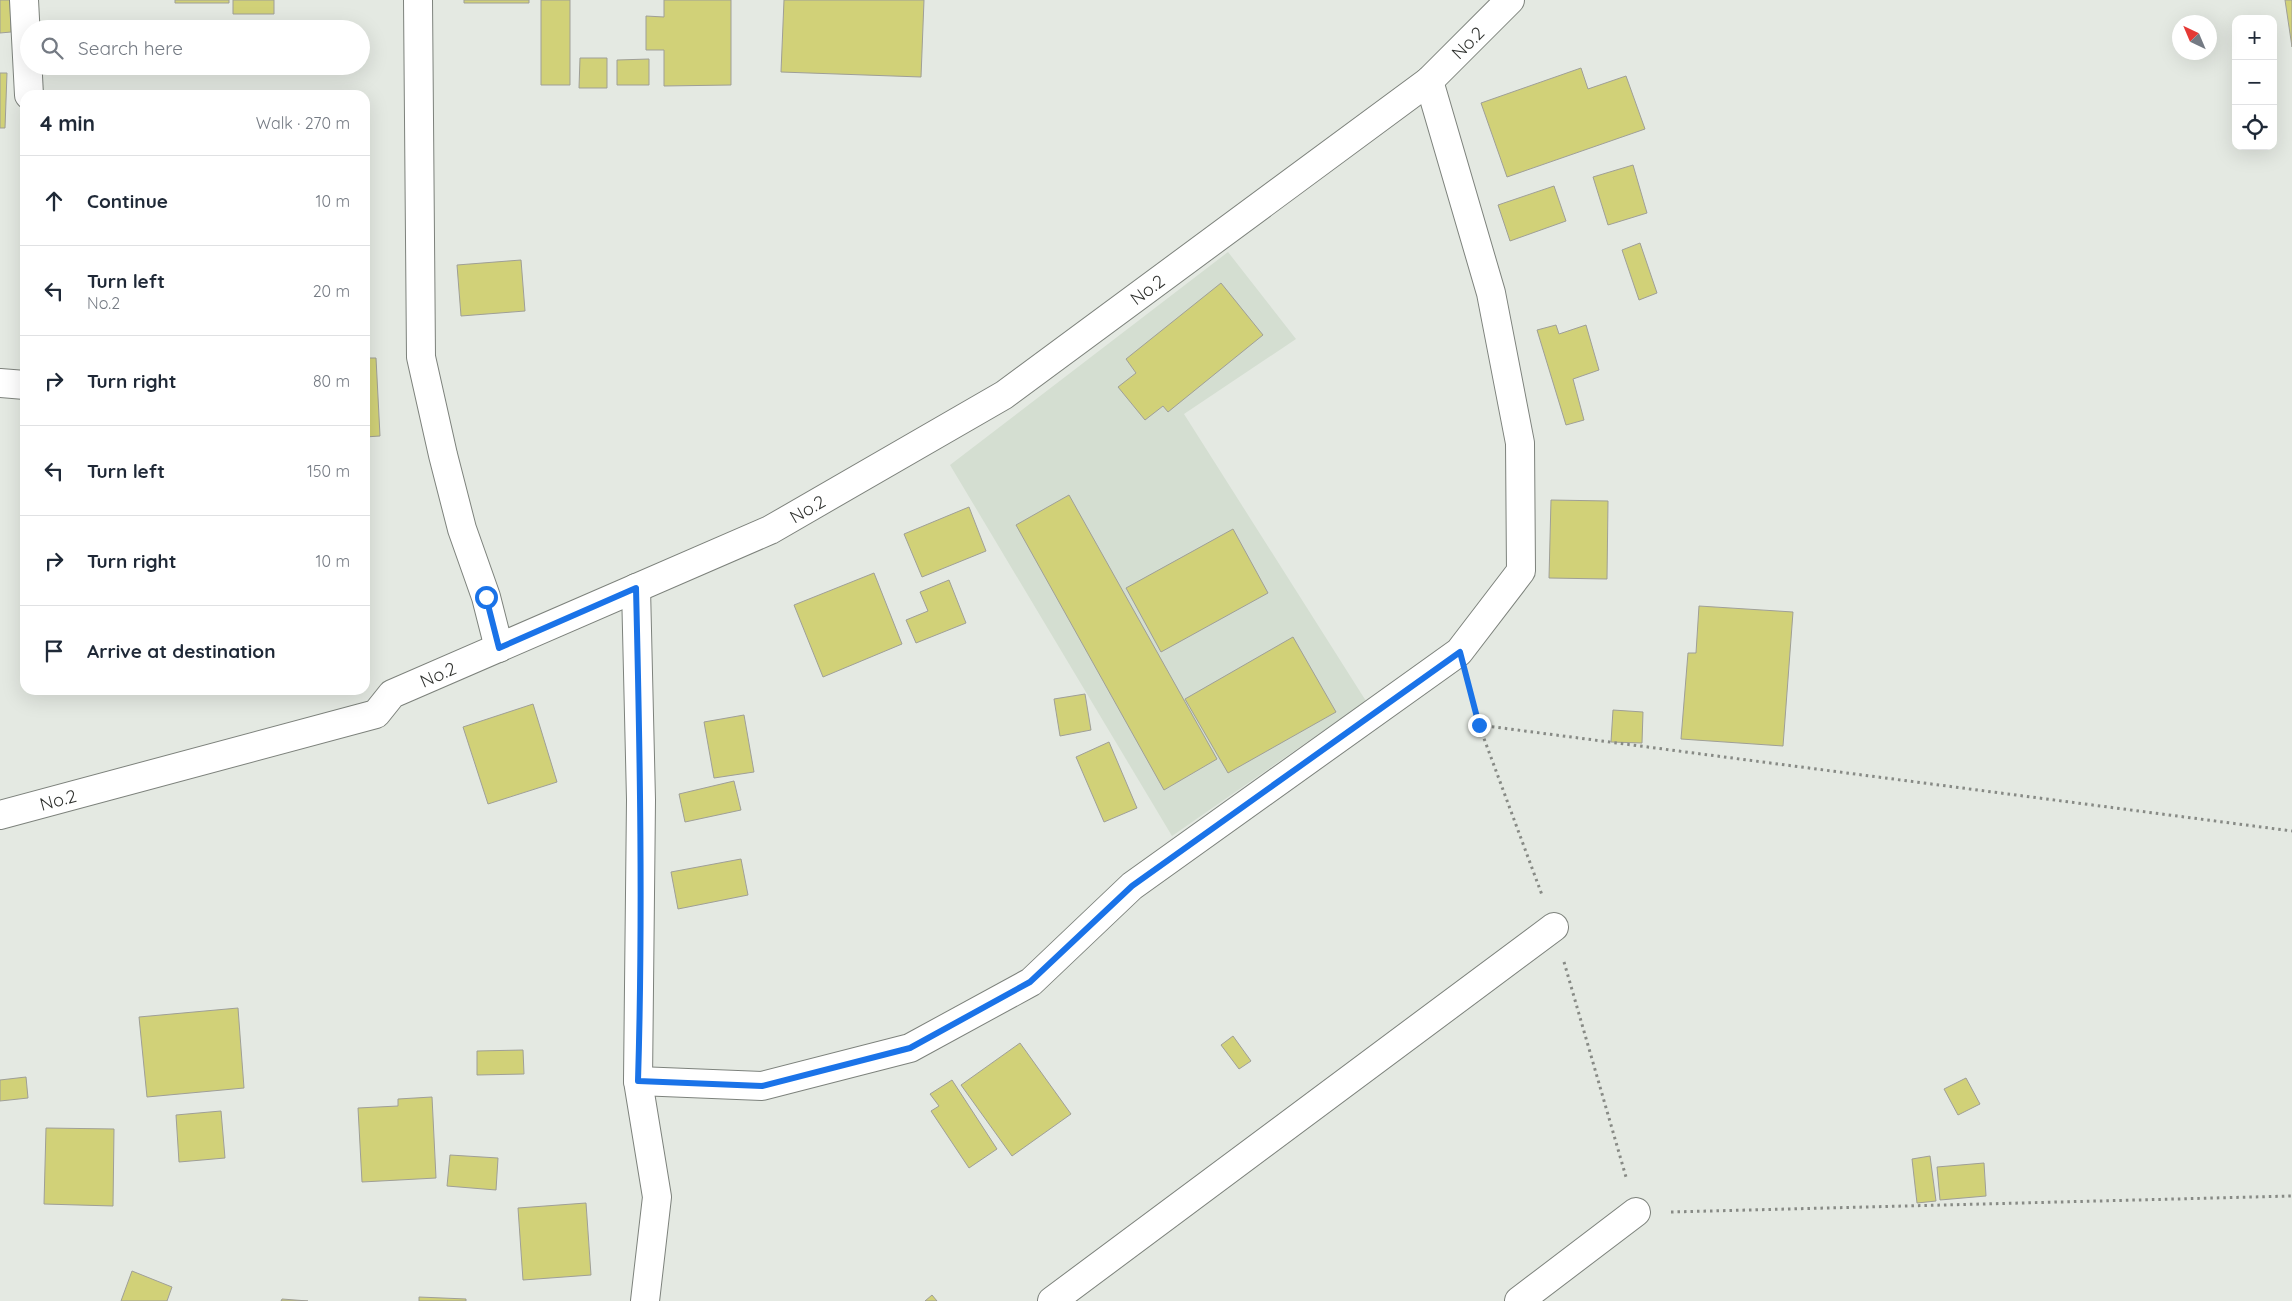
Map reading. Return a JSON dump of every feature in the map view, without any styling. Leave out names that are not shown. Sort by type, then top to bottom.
[{"type":"street","points":[[24,0],[25,20]]},
{"type":"street","points":[[418,0],[418,220],[421,357],[442,455],[462,529],[486,597],[499,648]]},
{"type":"street","name":"No.2","points":[[0,815],[376,714],[392,694],[770,530],[1004,395],[1430,80],[1510,0]]},
{"type":"street","points":[[27,75],[28,90]]},
{"type":"street","points":[[638,1081],[762,1086],[910,1048],[1030,982],[1132,886],[1460,652],[1521,571],[1520,443],[1491,293],[1430,80]]},
{"type":"street","points":[[0,383],[20,385]]},
{"type":"street","points":[[636,588],[641,800],[641,986],[638,1081],[656,1198],[645,1301]]},
{"type":"street","points":[[1052,1301],[1554,927]]},
{"type":"street","points":[[1519,1301],[1636,1212]]},
{"type":"path","points":[[1460,652],[1479,725],[1554,927],[1636,1212],[2292,1196]]},
{"type":"path","points":[[1479,725],[2292,831]]},
{"type":"shaded area","points":[[1228,252],[1296,339],[1184,414],[1366,701],[1172,836],[950,465]]},
{"type":"building","points":[[0,0],[10,0],[11,32],[0,33]]},
{"type":"building","points":[[175,0],[229,0],[229,3],[175,3]]},
{"type":"building","points":[[233,0],[274,0],[274,14],[233,14]]},
{"type":"building","points":[[464,0],[529,0],[529,3],[464,3]]},
{"type":"building","points":[[541,0],[570,0],[570,85],[541,85]]},
{"type":"building","points":[[664,0],[731,0],[731,85],[664,86],[664,50],[646,50],[646,16],[664,17]]},
{"type":"building","points":[[784,0],[924,0],[921,77],[781,72]]},
{"type":"building","points":[[2285,0],[2292,0],[2292,47]]},
{"type":"building","points":[[580,58],[607,58],[607,88],[579,88]]},
{"type":"building","points":[[649,59],[649,85],[617,85],[617,60]]},
{"type":"building","points":[[1581,68],[1588,89],[1626,76],[1645,129],[1507,177],[1481,103]]},
{"type":"building","points":[[0,73],[7,73],[5,128],[0,128]]},
{"type":"building","points":[[1633,165],[1647,213],[1608,225],[1593,177]]},
{"type":"building","points":[[1554,186],[1566,221],[1510,241],[1498,205]]},
{"type":"building","points":[[1640,243],[1657,293],[1639,300],[1622,250]]},
{"type":"building","points":[[521,260],[525,311],[461,316],[457,265]]},
{"type":"building","points":[[1221,283],[1263,335],[1168,412],[1163,406],[1145,420],[1118,387],[1136,373],[1126,359]]},
{"type":"building","points":[[1556,325],[1559,334],[1586,325],[1599,370],[1573,379],[1584,420],[1566,425],[1537,330]]},
{"type":"building","points":[[370,358],[376,358],[380,436],[370,437]]},
{"type":"building","points":[[1069,495],[1217,759],[1164,790],[1016,525]]},
{"type":"building","points":[[1551,500],[1608,501],[1607,579],[1549,578]]},
{"type":"building","points":[[969,507],[986,551],[922,577],[904,534]]},
{"type":"building","points":[[1233,529],[1268,593],[1161,652],[1126,588]]},
{"type":"building","points":[[874,573],[902,644],[823,677],[794,605]]},
{"type":"building","points":[[949,580],[966,623],[916,643],[906,620],[928,611],[920,592]]},
{"type":"building","points":[[1699,606],[1793,612],[1783,746],[1681,739],[1688,653],[1696,653]]},
{"type":"building","points":[[1293,637],[1336,712],[1228,773],[1185,699]]},
{"type":"building","points":[[1085,694],[1091,730],[1060,736],[1054,699]]},
{"type":"building","points":[[533,704],[557,782],[488,804],[463,727]]},
{"type":"building","points":[[1613,710],[1643,712],[1642,743],[1611,742]]},
{"type":"building","points":[[744,715],[754,772],[714,778],[704,722]]},
{"type":"building","points":[[1109,742],[1137,808],[1104,822],[1076,757]]},
{"type":"building","points":[[734,781],[741,810],[685,822],[679,794]]},
{"type":"building","points":[[741,859],[748,895],[678,909],[671,872]]},
{"type":"building","points":[[238,1008],[244,1088],[147,1097],[139,1017]]},
{"type":"building","points":[[1233,1036],[1251,1061],[1239,1069],[1221,1045]]},
{"type":"building","points":[[1020,1043],[1071,1114],[1012,1156],[961,1085]]},
{"type":"building","points":[[523,1050],[524,1074],[477,1075],[477,1051]]},
{"type":"building","points":[[26,1077],[28,1098],[0,1101],[0,1080]]},
{"type":"building","points":[[1966,1078],[1980,1104],[1958,1115],[1944,1089]]},
{"type":"building","points":[[952,1080],[997,1149],[969,1168],[931,1111],[939,1106],[930,1094]]},
{"type":"building","points":[[432,1097],[436,1178],[362,1182],[358,1108],[398,1106],[398,1099]]},
{"type":"building","points":[[221,1111],[225,1158],[179,1162],[176,1115]]},
{"type":"building","points":[[46,1128],[114,1129],[113,1206],[44,1204]]},
{"type":"building","points":[[450,1155],[498,1158],[496,1190],[447,1186]]},
{"type":"building","points":[[1930,1156],[1936,1201],[1917,1203],[1912,1159]]},
{"type":"building","points":[[1984,1163],[1986,1196],[1940,1200],[1937,1167]]},
{"type":"building","points":[[586,1203],[591,1275],[523,1280],[518,1208]]},
{"type":"building","points":[[132,1271],[172,1287],[167,1301],[121,1301]]},
{"type":"building","points":[[932,1295],[937,1301],[925,1301]]},
{"type":"building","points":[[419,1297],[466,1299],[466,1301],[419,1301]]},
{"type":"building","points":[[282,1299],[308,1301],[281,1301]]},
{"type":"route","points":[[486,597],[499,648],[636,588],[641,800],[641,986],[638,1081],[762,1086],[910,1048],[1030,982],[1132,886],[1460,652],[1479,725]]}]
